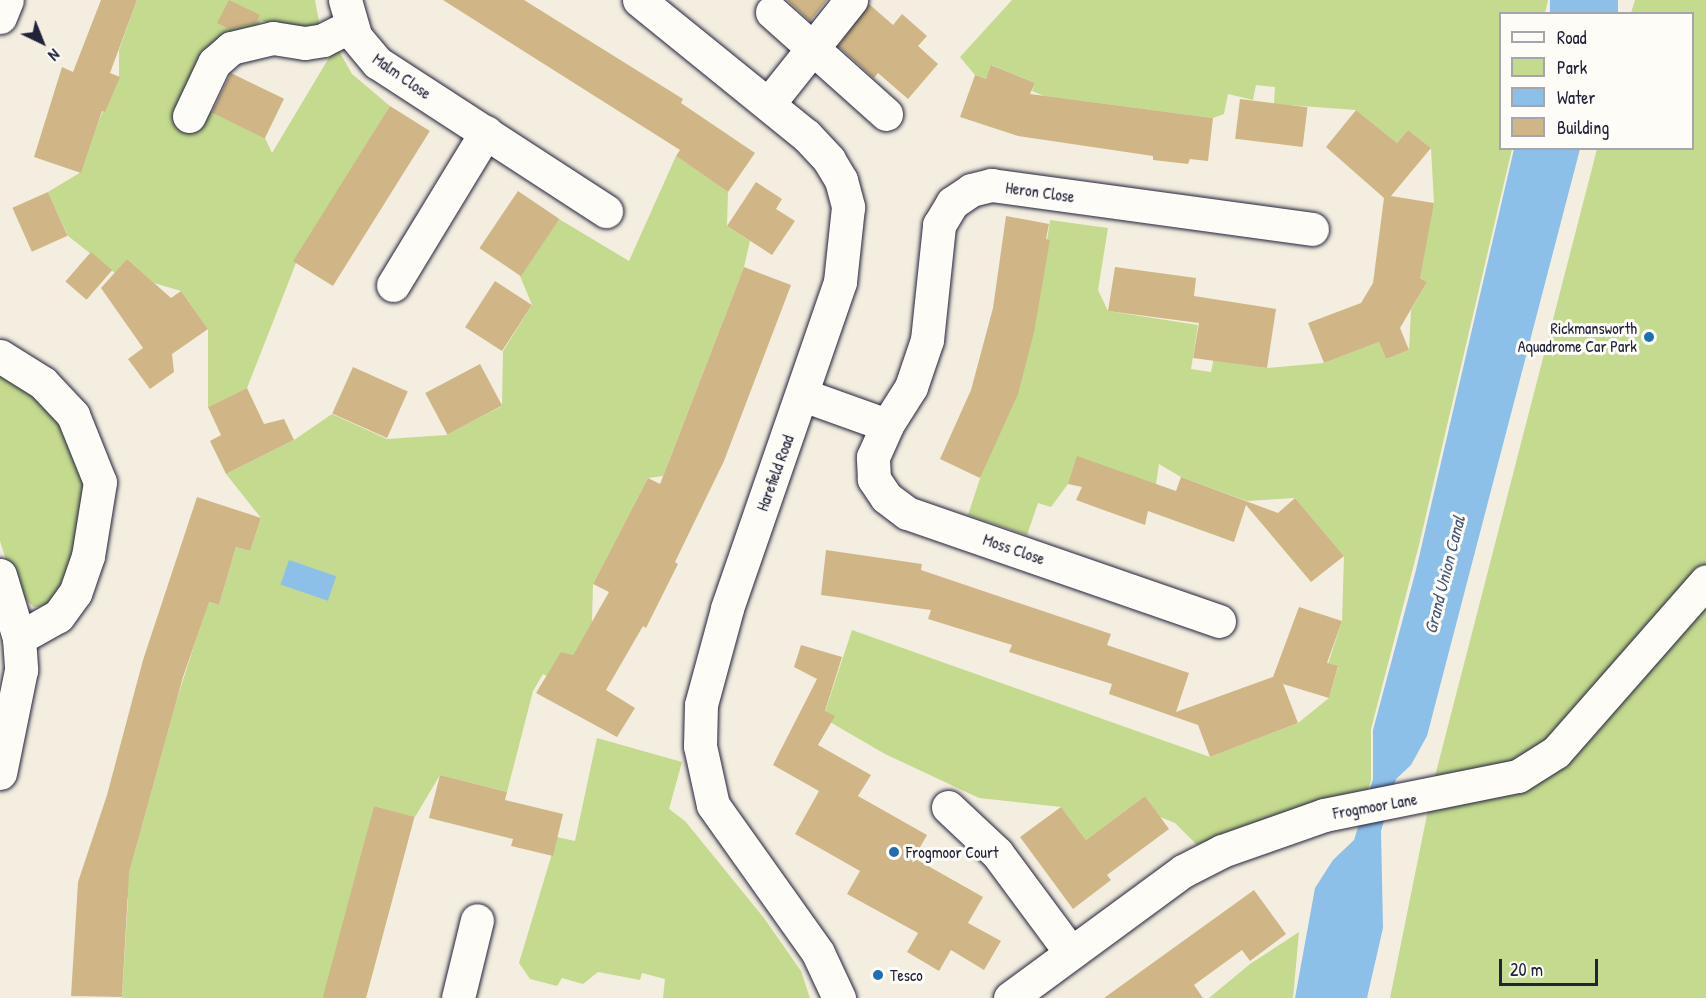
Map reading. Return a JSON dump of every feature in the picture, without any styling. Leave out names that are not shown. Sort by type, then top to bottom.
[{"type":"street","points":[[0,17],[7,0]]},
{"type":"street","name":"Harefield Road","points":[[639,0],[769,103],[829,160],[841,180],[848,207],[840,282],[709,669],[701,705],[700,746],[713,805],[818,953],[839,998]]},
{"type":"street","points":[[769,103],[851,0]]},
{"type":"street","points":[[772,12],[886,114]]},
{"type":"street","points":[[189,116],[214,63],[231,48],[273,38],[305,43],[323,40],[348,13]]},
{"type":"street","name":"Malm Close","points":[[348,13],[378,63],[606,211]]},
{"type":"street","points":[[393,285],[486,132]]},
{"type":"street","name":"Heron Close","points":[[887,425],[911,387],[927,340],[939,225],[952,203],[971,190],[991,185],[1312,229]]},
{"type":"street","points":[[0,356],[43,383],[73,415],[87,441],[100,482],[88,556],[75,593],[58,616],[19,638]]},
{"type":"street","points":[[803,395],[887,425]]},
{"type":"street","name":"Moss Close","points":[[887,425],[873,457],[874,479],[886,497],[907,513],[1219,621]]},
{"type":"street","points":[[0,575],[19,638],[21,669],[0,773]]},
{"type":"street","name":"Frogmoor Lane","points":[[1010,998],[1183,871],[1222,852],[1324,815],[1465,789],[1518,776],[1556,752],[1706,581]]},
{"type":"street","points":[[948,807],[997,853],[1071,953]]},
{"type":"street","points":[[458,998],[477,920]]},
{"type":"green space","points":[[137,0],[315,0],[320,27],[303,38],[261,20],[228,72],[209,111],[265,138],[272,153],[330,56],[339,51],[352,74],[390,106],[296,263],[247,388],[208,407],[208,329],[181,291],[154,283],[127,259],[115,273],[68,236],[48,192],[81,172],[99,120],[119,77],[119,50]]},
{"type":"green space","points":[[1012,0],[1548,0],[1545,12],[1499,12],[1499,150],[1512,150],[1419,545],[1371,729],[1371,780],[1366,797],[1197,845],[1175,823],[1160,817],[1145,796],[1086,840],[1061,807],[979,798],[885,754],[823,718],[852,630],[1210,757],[1298,723],[1329,698],[1338,667],[1328,664],[1342,621],[1344,556],[1295,498],[1247,501],[1181,477],[1159,464],[1156,484],[1068,484],[1051,507],[1038,503],[1027,535],[968,515],[1038,302],[1050,220],[1108,228],[1098,290],[1108,311],[1198,325],[1191,369],[1211,372],[1216,347],[1232,363],[1267,368],[1324,363],[1379,342],[1386,359],[1409,350],[1411,310],[1427,282],[1417,276],[1434,203],[1431,148],[1408,130],[1397,143],[1356,110],[1274,104],[1275,87],[1256,85],[1253,100],[1228,94],[1224,114],[1213,118],[1044,96],[1032,91],[1035,83],[992,65],[986,79],[975,75],[960,57]]},
{"type":"green space","points":[[1635,0],[1706,0],[1706,998],[1390,998],[1434,780],[1597,150],[1694,150],[1694,12],[1631,12]]},
{"type":"green space","points":[[676,156],[728,192],[727,226],[750,241],[744,267],[663,476],[648,478],[593,584],[592,622],[573,655],[547,676],[543,674],[533,691],[507,792],[440,775],[415,817],[374,806],[326,998],[122,998],[128,899],[124,891],[176,702],[208,602],[219,605],[236,547],[250,551],[261,518],[226,474],[294,440],[332,414],[387,439],[446,435],[502,406],[503,351],[532,305],[520,276],[559,219],[629,261]]},
{"type":"green space","points":[[0,371],[35,394],[63,425],[86,482],[82,523],[61,587],[47,606],[34,607],[16,591],[0,541]]},
{"type":"green space","points":[[597,738],[682,762],[669,809],[685,821],[764,918],[801,971],[810,998],[663,998],[665,979],[642,973],[640,980],[598,972],[583,984],[562,978],[557,986],[530,979],[519,963],[557,837],[575,841]]},
{"type":"green space","points":[[1299,932],[1293,998],[1209,998],[1250,964]]},
{"type":"water","points":[[1550,0],[1618,0],[1618,12],[1550,12]]},
{"type":"water","name":"Grand Union Canal","points":[[1514,150],[1580,150],[1427,736],[1411,765],[1396,779],[1381,831],[1383,928],[1367,998],[1295,998],[1315,888],[1333,860],[1354,840],[1373,779],[1373,730],[1416,570]]},
{"type":"water","points":[[289,560],[336,576],[328,601],[281,585]]},
{"type":"building","points":[[101,0],[137,0],[110,73],[120,77],[105,112],[102,111],[81,173],[34,157],[62,67],[73,72]]},
{"type":"building","points":[[229,0],[260,15],[256,23],[229,29],[217,23]]},
{"type":"building","points":[[443,0],[524,0],[683,99],[681,103],[755,153],[728,192],[676,156],[680,150]]},
{"type":"building","points":[[787,0],[827,0],[810,21]]},
{"type":"building","points":[[869,4],[893,25],[902,14],[927,36],[918,46],[938,64],[908,99],[878,73],[874,78],[838,46]]},
{"type":"building","points":[[991,65],[1035,83],[1030,94],[1213,118],[1208,161],[1190,159],[1188,164],[1153,160],[1153,156],[1018,136],[960,117],[975,75],[986,79]]},
{"type":"building","points":[[231,73],[284,99],[265,138],[212,113]]},
{"type":"building","points":[[1240,99],[1307,107],[1303,147],[1235,139]]},
{"type":"building","points":[[390,106],[430,131],[333,286],[293,261]]},
{"type":"building","points":[[1356,110],[1397,143],[1408,130],[1431,148],[1391,196],[1434,203],[1420,278],[1427,282],[1400,328],[1409,350],[1386,359],[1379,342],[1324,363],[1308,323],[1361,303],[1373,283],[1384,198],[1326,147]]},
{"type":"building","points":[[756,182],[782,199],[776,209],[795,221],[772,255],[727,226]]},
{"type":"building","points":[[518,191],[559,219],[521,276],[479,248]]},
{"type":"building","points":[[48,192],[68,236],[32,252],[12,208]]},
{"type":"building","points":[[1006,216],[1049,224],[1046,239],[1050,240],[1034,332],[1018,394],[980,478],[940,459],[971,390],[993,308]]},
{"type":"building","points":[[91,252],[112,270],[87,300],[65,281]]},
{"type":"building","points":[[127,259],[171,298],[181,291],[208,329],[172,354],[174,372],[150,389],[128,359],[143,348],[101,288]]},
{"type":"building","points":[[744,267],[791,285],[724,461],[675,562],[678,564],[646,628],[643,626],[606,690],[635,708],[617,737],[536,693],[561,652],[573,655],[609,592],[593,584],[648,478],[660,484]]},
{"type":"building","points":[[1115,267],[1196,278],[1194,296],[1276,309],[1267,368],[1193,358],[1199,323],[1108,311]]},
{"type":"building","points":[[495,281],[532,305],[502,351],[465,327]]},
{"type":"building","points":[[480,364],[502,405],[447,435],[425,393]]},
{"type":"building","points":[[353,367],[408,391],[387,438],[332,414]]},
{"type":"building","points":[[247,388],[264,424],[284,419],[294,440],[226,474],[210,441],[221,435],[208,407]]},
{"type":"building","points":[[1077,456],[1176,491],[1181,477],[1278,513],[1295,498],[1344,556],[1311,582],[1246,505],[1234,542],[1148,511],[1145,525],[1076,500],[1082,487],[1068,484]]},
{"type":"building","points":[[197,497],[261,518],[250,551],[236,547],[219,605],[209,602],[183,677],[129,873],[122,997],[71,996],[78,882],[107,795],[143,660]]},
{"type":"building","points":[[826,550],[922,564],[921,570],[1111,634],[1107,645],[1189,673],[1176,712],[1273,677],[1299,607],[1342,621],[1327,663],[1338,666],[1329,698],[1283,684],[1298,723],[1210,757],[1198,725],[1109,694],[1112,684],[1009,652],[1012,645],[928,619],[931,610],[821,595]]},
{"type":"building","name":"Frogmoor Court","points":[[801,645],[842,657],[825,711],[835,716],[818,745],[871,775],[858,796],[927,835],[914,858],[983,897],[968,923],[1001,941],[984,970],[951,950],[939,971],[907,952],[918,933],[847,894],[860,871],[795,834],[819,791],[773,765],[817,679],[794,667]]},
{"type":"building","points":[[440,775],[507,792],[505,800],[563,814],[553,856],[511,846],[513,839],[429,818]]},
{"type":"building","points":[[1145,796],[1169,829],[1107,875],[1111,880],[1073,909],[1020,837],[1061,807],[1086,840]]},
{"type":"building","points":[[374,806],[415,817],[366,998],[323,997]]},
{"type":"building","points":[[1254,890],[1286,934],[1250,961],[1242,950],[1194,985],[1203,998],[1104,998]]},
{"type":"place","name":"Rickmansworth Aquadrome Car Park","points":[[1649,337]]},
{"type":"place","name":"Frogmoor Court","points":[[894,852]]},
{"type":"place","name":"Tesco","points":[[878,975]]}]
